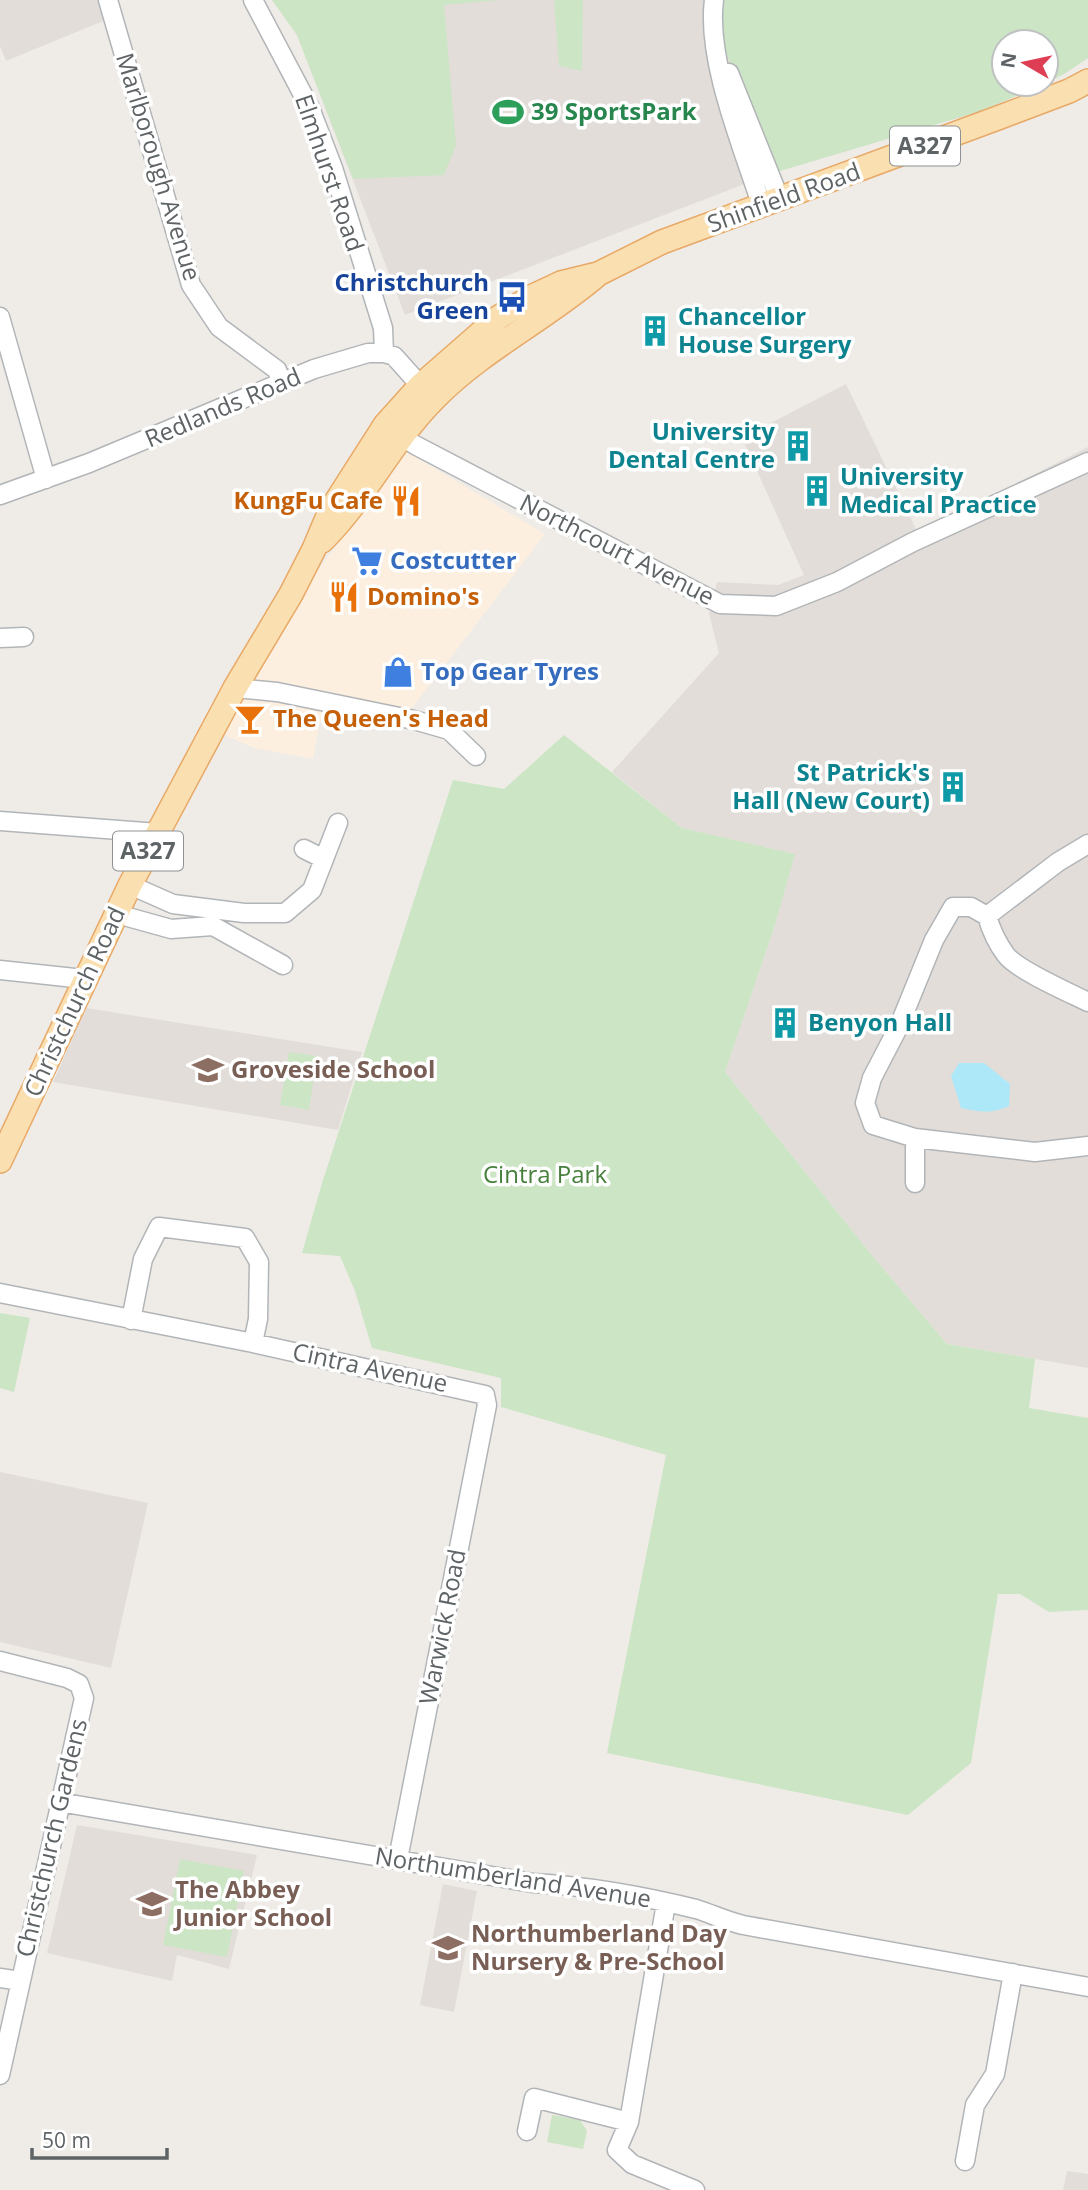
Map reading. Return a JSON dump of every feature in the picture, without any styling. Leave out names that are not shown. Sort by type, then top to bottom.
[{"type":"main road","name":"Shinfield Road","points":[[426,393],[570,298],[598,274],[662,243],[1056,96],[1088,81]]},
{"type":"main road","name":"Christchurch Road","points":[[0,1161],[130,885],[235,688],[314,550],[342,521],[394,432],[426,393]]},
{"type":"street","name":"Marlborough Avenue","points":[[108,0],[191,285],[219,327],[276,370],[282,384]]},
{"type":"street","name":"Elmhurst Road","points":[[253,0],[310,108],[333,169],[383,328],[384,353]]},
{"type":"street","points":[[715,0],[712,37],[718,55],[738,93],[771,204]]},
{"type":"street","points":[[0,317],[46,479]]},
{"type":"street","name":"Redlands Road","points":[[0,495],[46,479],[339,360],[368,353],[384,353]]},
{"type":"street","points":[[384,353],[394,356],[426,393]]},
{"type":"street","name":"Northcourt Avenue","points":[[394,432],[701,595],[720,604],[742,605],[776,606],[837,582],[913,542],[1088,462]]},
{"type":"street","points":[[0,638],[24,637]]},
{"type":"street","points":[[235,688],[277,692],[414,720],[449,730],[475,756]]},
{"type":"street","points":[[0,821],[158,833]]},
{"type":"street","points":[[130,885],[173,904],[244,913],[285,913],[312,890],[338,823]]},
{"type":"street","points":[[987,916],[1058,862],[1088,844]]},
{"type":"street","points":[[303,849],[324,859]]},
{"type":"street","points":[[1088,1002],[1008,958],[992,933],[987,916],[971,907],[953,907],[934,940],[899,1026],[872,1077],[865,1103],[873,1125],[915,1138],[1035,1152],[1088,1146]]},
{"type":"street","points":[[117,914],[172,929],[213,926],[283,965]]},
{"type":"street","points":[[0,970],[85,979]]},
{"type":"street","points":[[915,1138],[915,1183]]},
{"type":"street","points":[[131,1320],[143,1259],[159,1227],[245,1238],[259,1262],[258,1319],[253,1343]]},
{"type":"street","name":"Cintra Avenue","points":[[0,1293],[253,1343],[485,1395]]},
{"type":"street","name":"Warwick Road","points":[[398,1860],[487,1405],[485,1395]]},
{"type":"street","name":"Christchurch Gardens","points":[[0,1661],[67,1678],[79,1684],[84,1698],[0,2075]]},
{"type":"street","name":"Northumberland Avenue","points":[[59,1802],[534,1883],[573,1885],[699,1910],[743,1925],[1088,1987]]},
{"type":"street","points":[[666,1903],[629,2122],[617,2150],[632,2164],[694,2190]]},
{"type":"street","points":[[965,2161],[975,2105],[995,2074],[1013,1973]]},
{"type":"street","points":[[0,1978],[20,1981]]},
{"type":"street","points":[[527,2131],[534,2098],[629,2122]]},
{"type":"shaded area","points":[[0,0],[108,0],[113,17],[6,61],[0,46]]},
{"type":"shaded area","points":[[272,0],[1088,0],[1088,58],[1060,76],[1060,28],[990,28],[990,98],[1011,98],[981,111],[773,173],[405,315],[297,35]]},
{"type":"shaded area","points":[[846,384],[918,533],[1088,447],[1088,1368],[947,1344],[725,1072],[774,928],[794,854],[682,828],[612,772],[719,653],[709,614],[717,582],[778,585],[804,575],[742,438]]},
{"type":"shaded area","points":[[404,450],[545,534],[412,708],[322,711],[313,759],[254,748],[220,733],[297,600]]},
{"type":"shaded area","name":"Groveside School","points":[[86,1008],[362,1052],[338,1130],[53,1082]]},
{"type":"shaded area","points":[[0,1472],[148,1503],[111,1668],[0,1642]]},
{"type":"shaded area","name":"The Abbey Junior School","points":[[77,1825],[257,1855],[229,1969],[177,1955],[172,1981],[47,1953]]},
{"type":"shaded area","name":"Northumberland Day Nursery & Pre-School","points":[[443,1884],[477,1891],[454,2012],[420,2005]]},
{"type":"shaded area","points":[[1067,2171],[1088,2174],[1088,2190],[1063,2190]]},
{"type":"green space","points":[[272,0],[500,0],[444,5],[456,145],[444,175],[353,179],[297,35]]},
{"type":"green space","points":[[554,0],[583,0],[582,71],[559,66]]},
{"type":"green space","points":[[724,0],[1088,0],[1088,58],[1060,76],[1060,28],[990,28],[990,98],[1011,98],[981,111],[773,173],[724,47],[721,16]]},
{"type":"green space","name":"Cintra Park","points":[[564,735],[682,828],[795,854],[774,928],[725,1072],[947,1344],[1035,1359],[1029,1408],[1088,1418],[1088,1610],[1049,1612],[1020,1594],[998,1594],[971,1763],[908,1815],[607,1753],[666,1455],[501,1407],[501,1378],[372,1348],[355,1291],[340,1256],[302,1253],[322,1183],[453,780],[504,789]]},
{"type":"green space","points":[[289,1052],[317,1056],[309,1110],[280,1105]]},
{"type":"green space","points":[[0,1313],[30,1318],[14,1392],[0,1388]]},
{"type":"green space","points":[[180,1859],[244,1871],[227,1957],[163,1945]]},
{"type":"green space","points":[[552,2115],[580,2120],[587,2131],[583,2149],[547,2142]]},
{"type":"water","points":[[959,1063],[984,1063],[1010,1084],[1009,1106],[985,1112],[961,1108],[951,1076]]},
{"type":"place","name":"39 SportsPark","points":[[508,112]]},
{"type":"place","name":"Christchurch Green","points":[[512,297]]},
{"type":"place","name":"Chancellor House Surgery","points":[[655,331]]},
{"type":"place","name":"University Dental Centre","points":[[798,446]]},
{"type":"place","name":"University Medical Practice","points":[[817,491]]},
{"type":"place","name":"KungFu Cafe","points":[[406,501]]},
{"type":"place","name":"Costcutter","points":[[367,561]]},
{"type":"place","name":"Domino's","points":[[344,597]]},
{"type":"place","name":"Top Gear Tyres","points":[[398,672]]},
{"type":"place","name":"The Queen's Head","points":[[250,719]]},
{"type":"place","name":"St Patrick's Hall (New Court)","points":[[953,787]]},
{"type":"place","name":"Benyon Hall","points":[[785,1023]]},
{"type":"place","name":"Groveside School","points":[[208,1070]]},
{"type":"place","name":"The Abbey Junior School","points":[[152,1904]]},
{"type":"place","name":"Northumberland Day Nursery & Pre-School","points":[[448,1948]]}]
